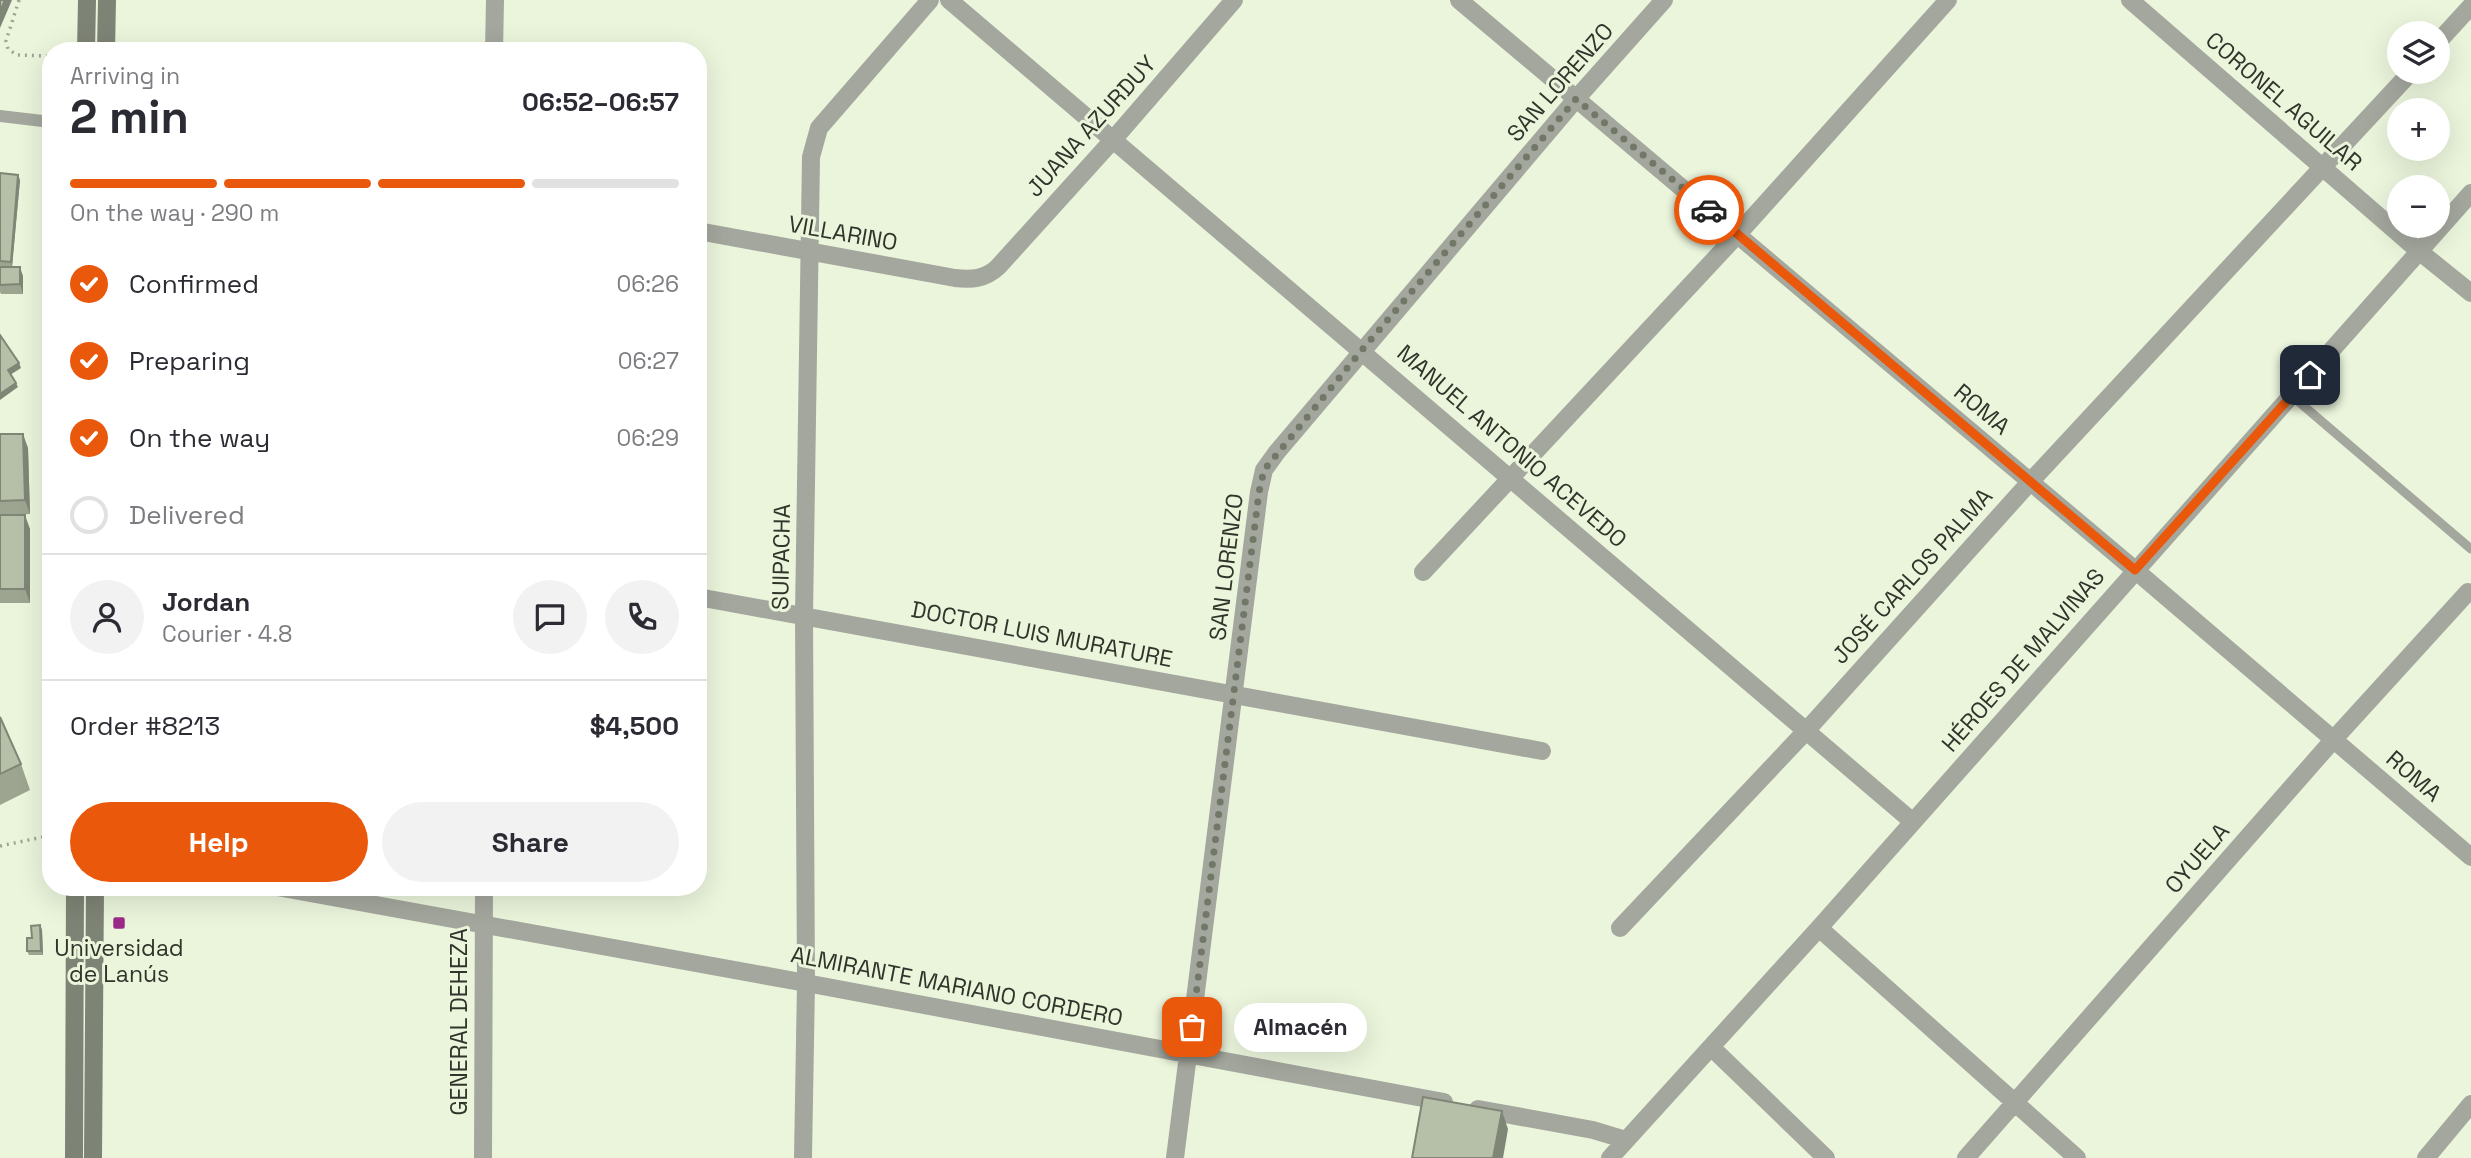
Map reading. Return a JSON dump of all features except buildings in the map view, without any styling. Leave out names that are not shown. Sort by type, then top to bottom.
[{"type":"main road","points":[[86,42],[87,0]]},
{"type":"main road","points":[[106,42],[107,0]]},
{"type":"main road","points":[[74,1158],[75,896]]},
{"type":"main road","points":[[93,1158],[95,896]]},
{"type":"street","points":[[494,42],[495,0]]},
{"type":"street","name":"SUIPACHA","points":[[803,1158],[806,983],[804,615],[811,157],[819,128],[930,0]]},
{"type":"street","name":"MANUEL ANTONIO ACEVEDO","points":[[949,0],[1913,822]]},
{"type":"street","name":"JUANA AZURDUY","points":[[980,278],[998,267],[1234,0]]},
{"type":"street","name":"ROMA","points":[[1459,0],[2471,857]]},
{"type":"street","name":"SAN LORENZO","points":[[1175,1158],[1259,492],[1264,470],[1362,350],[1664,0]]},
{"type":"street","points":[[1423,572],[1738,234],[1948,0]]},
{"type":"street","name":"CORONEL AGUILAR","points":[[2130,0],[2420,252],[2471,293]]},
{"type":"street","points":[[2450,29],[2471,6]]},
{"type":"street","name":"JOSÉ CARLOS PALMA","points":[[1620,928],[1806,731],[2030,482],[2400,84]]},
{"type":"street","points":[[0,116],[42,121]]},
{"type":"street","name":"HÉROES DE MALVINAS","points":[[1609,1158],[1819,928],[2471,193]]},
{"type":"street","name":"VILLARINO","points":[[707,233],[955,278],[980,278]]},
{"type":"street","name":"OYUELA","points":[[1966,1158],[2334,739],[2468,592]]},
{"type":"street","name":"DOCTOR LUIS MURATURE","points":[[707,599],[1542,751]]},
{"type":"street","name":"ALMIRANTE MARIANO CORDERO","points":[[325,896],[1593,1130],[1626,1140]]},
{"type":"street","name":"GENERAL DEHEZA","points":[[483,1158],[484,896]]},
{"type":"street","points":[[1819,928],[2077,1158]]},
{"type":"street","points":[[1711,1047],[1826,1158]]},
{"type":"street","points":[[2426,1158],[2471,1104]]},
{"type":"lane","points":[[2292,396],[2471,549]]},
{"type":"path","points":[[19,0],[9,27],[6,41],[8,49],[17,55],[42,56]]},
{"type":"path","points":[[0,846],[42,837]]},
{"type":"way so far","points":[[1192,1027],[1259,492],[1264,470],[1362,350],[1576,99],[1709,210]]},
{"type":"place","name":"Universidad de Lanús","points":[[119,923]]},
{"type":"place","name":"Almacén","points":[[1192,1027]]},
{"type":"route","points":[[1709,210],[2135,570],[2310,375]]}]
